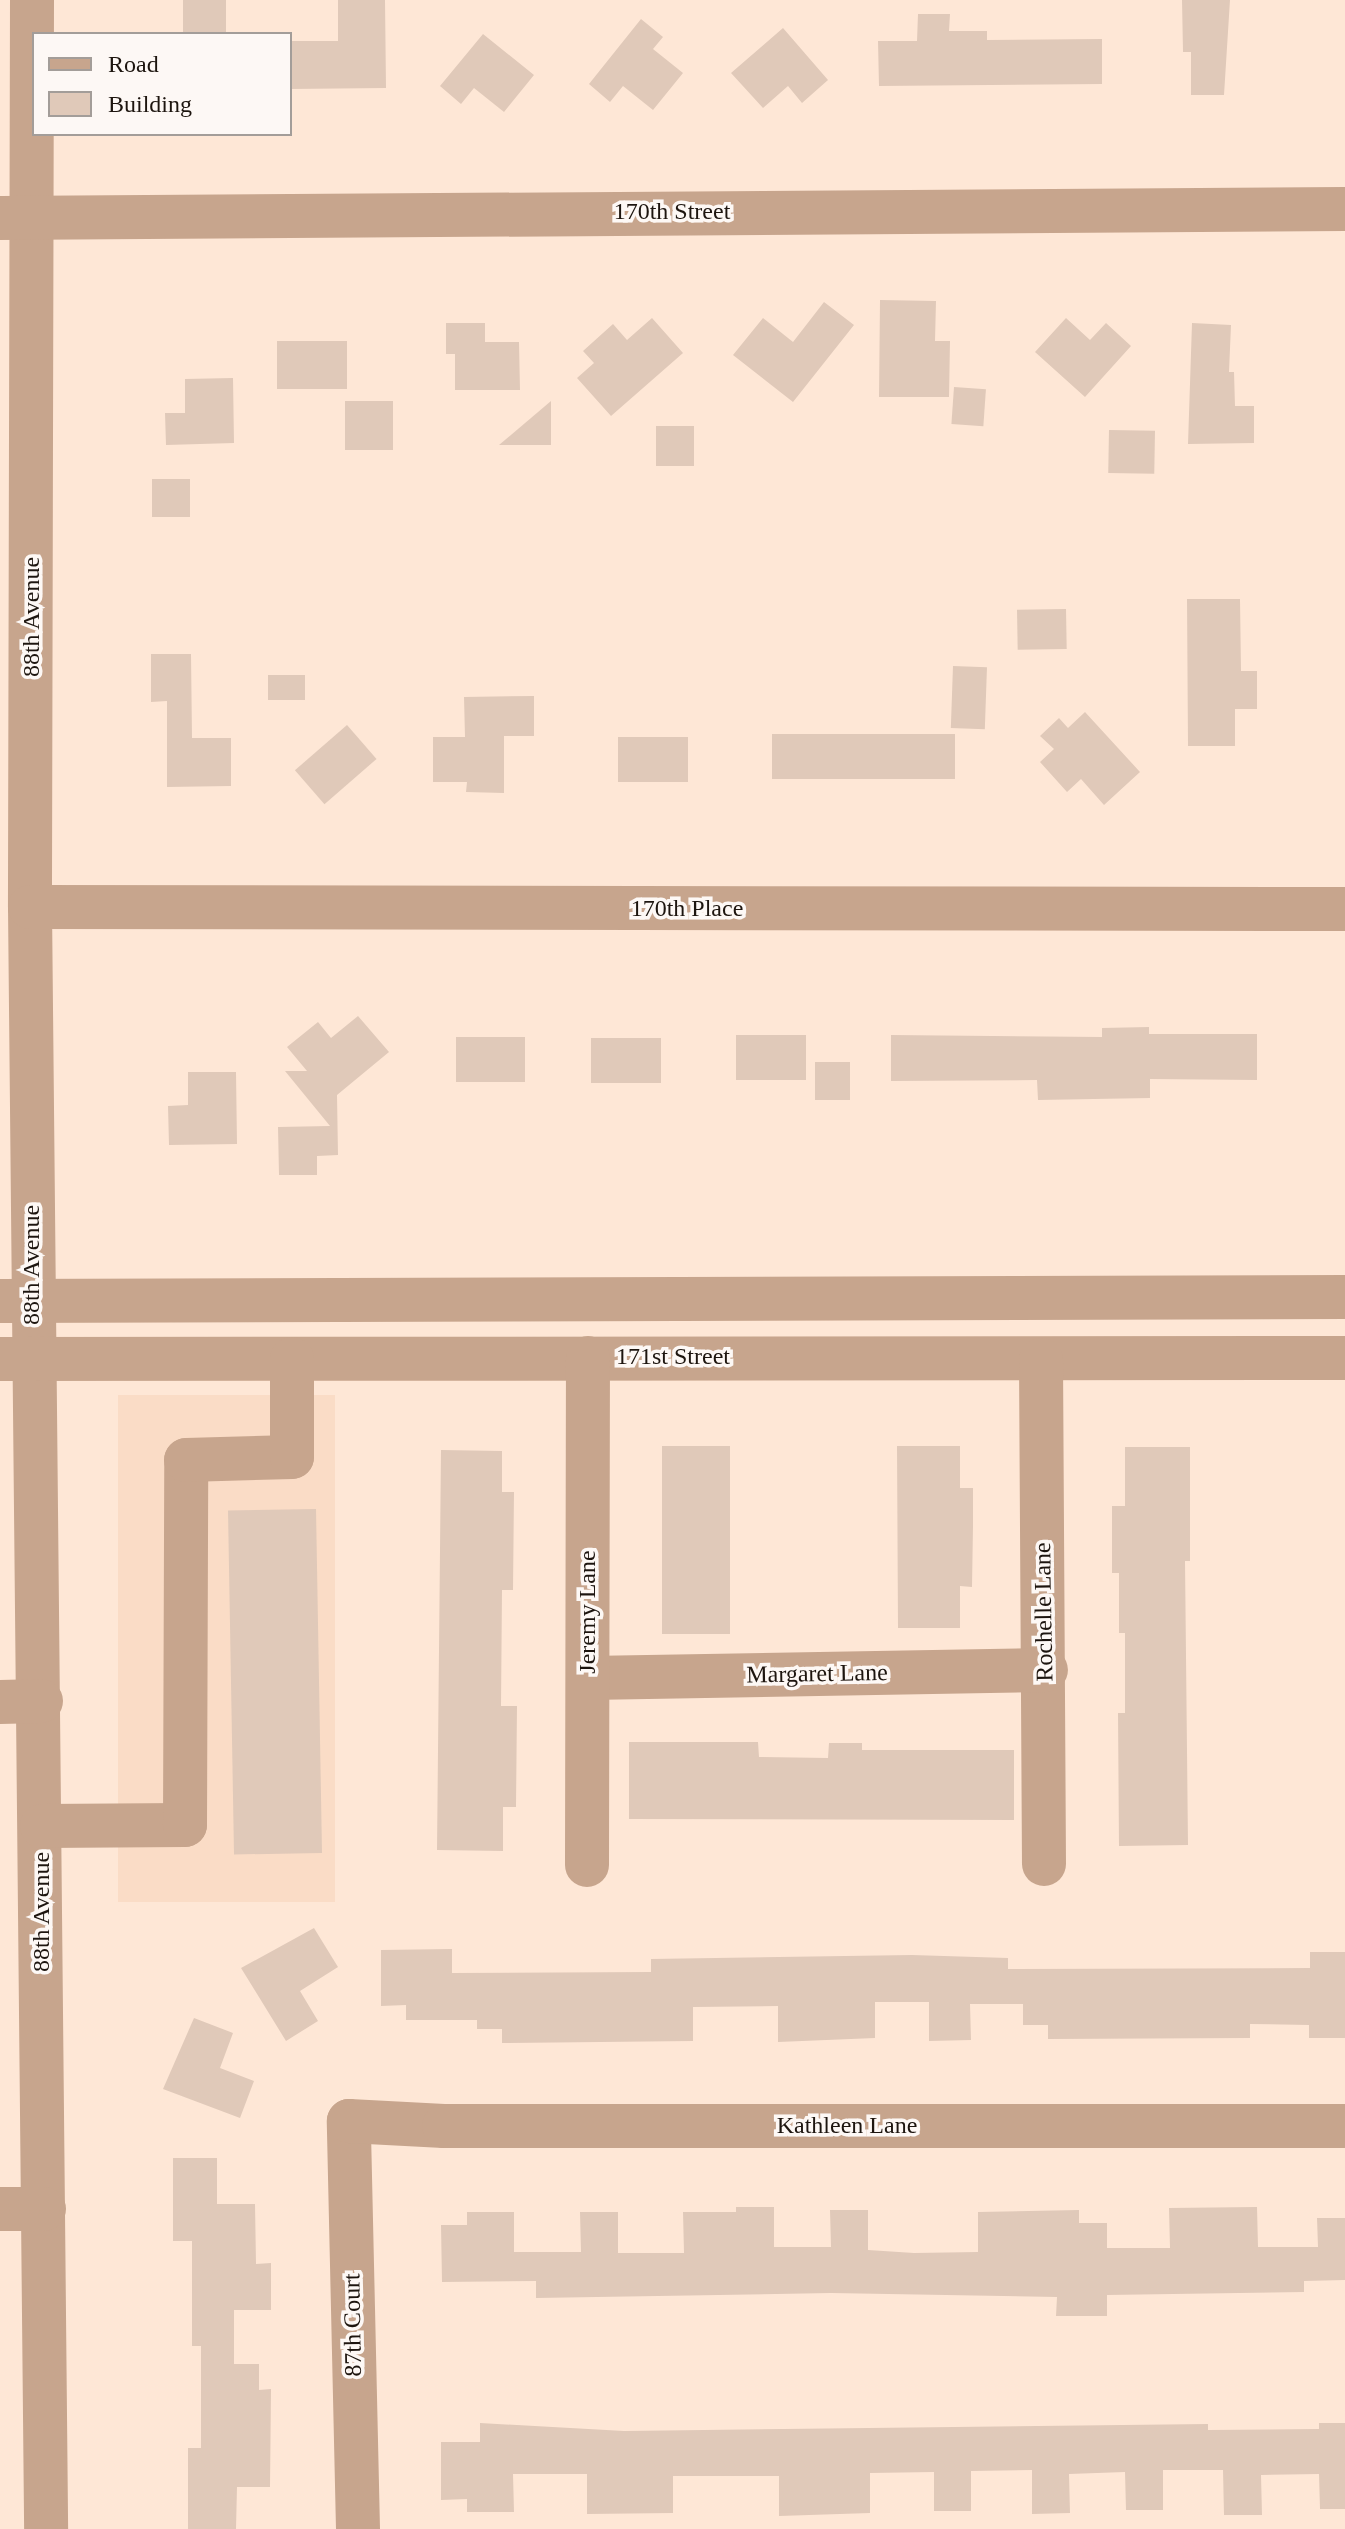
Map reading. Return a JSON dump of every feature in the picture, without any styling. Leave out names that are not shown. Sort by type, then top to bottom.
[{"type":"street","name":"88th Avenue","points":[[32,0],[18,218],[30,907],[16,1359],[21,1702],[42,1826],[46,2529]]},
{"type":"street","name":"170th Street","points":[[18,218],[1345,209]]},
{"type":"street","name":"170th Place","points":[[30,907],[1345,909]]},
{"type":"street","points":[[16,1301],[1345,1297]]},
{"type":"street","name":"Jeremy Lane","points":[[587,1865],[588,1358]]},
{"type":"street","name":"171st Street","points":[[16,1359],[1345,1358]]},
{"type":"street","points":[[42,1826],[185,1825],[186,1460],[292,1457],[292,1359]]},
{"type":"street","name":"Rochelle Lane","points":[[1041,1360],[1046,1670],[1044,1864]]},
{"type":"street","name":"Margaret Lane","points":[[589,1678],[1046,1670]]},
{"type":"street","name":"Kathleen Lane","points":[[349,2121],[444,2126],[1345,2126]]},
{"type":"street","name":"87th Court","points":[[349,2121],[358,2529]]},
{"type":"street","points":[[0,2209],[44,2209]]},
{"type":"shaded area","points":[[118,1395],[335,1395],[335,1902],[118,1902]]},
{"type":"building","points":[[183,0],[226,0],[226,32],[183,32]]},
{"type":"building","points":[[338,0],[385,0],[386,88],[292,89],[292,41],[338,41]]},
{"type":"building","points":[[1182,0],[1230,0],[1224,95],[1191,95],[1191,52],[1183,52]]},
{"type":"building","points":[[918,14],[950,14],[949,31],[987,31],[987,40],[1102,39],[1102,84],[879,86],[878,41],[917,41]]},
{"type":"building","points":[[641,19],[663,37],[653,49],[683,73],[653,110],[623,86],[610,102],[589,84]]},
{"type":"building","points":[[783,28],[828,80],[802,103],[788,86],[763,108],[731,73]]},
{"type":"building","points":[[483,34],[534,75],[504,112],[474,88],[461,104],[440,86]]},
{"type":"building","points":[[880,300],[936,301],[935,341],[950,341],[949,397],[879,397]]},
{"type":"building","points":[[824,302],[854,325],[793,402],[733,355],[763,318],[793,342]]},
{"type":"building","points":[[652,318],[683,353],[611,416],[577,378],[594,363],[583,351],[613,324],[627,340]]},
{"type":"building","points":[[1066,318],[1090,340],[1106,323],[1131,346],[1085,397],[1035,352]]},
{"type":"building","points":[[446,323],[485,323],[485,342],[519,342],[520,390],[455,390],[455,354],[446,354]]},
{"type":"building","points":[[1192,323],[1231,325],[1229,372],[1234,372],[1235,406],[1254,406],[1254,443],[1188,444]]},
{"type":"building","points":[[277,341],[347,341],[347,389],[277,389]]},
{"type":"building","points":[[233,378],[234,443],[166,445],[165,413],[185,413],[185,379]]},
{"type":"building","points":[[954,387],[986,389],[983,426],[951,424]]},
{"type":"building","points":[[345,401],[393,401],[393,450],[345,450]]},
{"type":"building","points":[[551,401],[551,445],[499,445]]},
{"type":"building","points":[[656,426],[694,426],[694,466],[656,466]]},
{"type":"building","points":[[1109,430],[1155,431],[1154,474],[1108,473]]},
{"type":"building","points":[[152,479],[190,479],[190,517],[152,517]]},
{"type":"building","points":[[1187,599],[1240,599],[1241,671],[1257,671],[1257,709],[1235,709],[1235,746],[1188,746]]},
{"type":"building","points":[[1066,609],[1067,649],[1018,650],[1017,610]]},
{"type":"building","points":[[151,654],[191,654],[192,738],[231,738],[231,786],[167,787],[167,701],[151,702]]},
{"type":"building","points":[[953,666],[987,667],[985,729],[951,728]]},
{"type":"building","points":[[268,675],[305,675],[305,700],[268,700]]},
{"type":"building","points":[[534,696],[534,736],[504,736],[504,793],[466,792],[467,782],[433,782],[433,737],[465,737],[464,697]]},
{"type":"building","points":[[1085,712],[1140,772],[1104,805],[1081,779],[1067,792],[1040,762],[1054,749],[1040,736],[1059,718],[1068,728]]},
{"type":"building","points":[[347,725],[377,759],[324,804],[295,770]]},
{"type":"building","points":[[772,734],[955,734],[955,779],[772,779]]},
{"type":"building","points":[[618,737],[688,737],[688,782],[618,782]]},
{"type":"building","points":[[358,1016],[389,1052],[337,1095],[338,1155],[317,1156],[317,1175],[279,1175],[278,1127],[330,1126],[285,1071],[307,1071],[287,1047],[318,1022],[331,1038]]},
{"type":"building","points":[[1149,1027],[1149,1034],[1257,1034],[1257,1080],[1150,1079],[1150,1098],[1038,1100],[1037,1080],[891,1081],[891,1035],[1102,1037],[1102,1028]]},
{"type":"building","points":[[736,1035],[806,1035],[806,1080],[736,1080]]},
{"type":"building","points":[[456,1037],[525,1037],[525,1082],[456,1082]]},
{"type":"building","points":[[591,1038],[661,1038],[661,1083],[591,1083]]},
{"type":"building","points":[[815,1062],[850,1062],[850,1100],[815,1100]]},
{"type":"building","points":[[188,1072],[236,1072],[237,1144],[169,1145],[168,1106],[188,1105]]},
{"type":"building","points":[[662,1446],[730,1446],[730,1634],[662,1634]]},
{"type":"building","points":[[897,1446],[960,1446],[960,1488],[973,1488],[973,1526],[972,1587],[960,1586],[960,1628],[898,1628]]},
{"type":"building","points":[[1125,1447],[1190,1447],[1190,1561],[1185,1561],[1188,1845],[1119,1846],[1118,1713],[1125,1713],[1125,1633],[1119,1633],[1119,1573],[1112,1573],[1112,1506],[1125,1506]]},
{"type":"building","points":[[441,1450],[502,1451],[502,1492],[514,1492],[513,1590],[502,1590],[501,1706],[517,1706],[516,1807],[503,1807],[503,1851],[437,1850]]},
{"type":"building","points":[[316,1509],[322,1853],[234,1854],[228,1511]]},
{"type":"building","points":[[629,1742],[758,1742],[759,1757],[828,1758],[829,1743],[862,1743],[862,1750],[1014,1750],[1014,1820],[629,1819]]},
{"type":"building","points":[[314,1928],[338,1967],[300,1991],[318,2021],[286,2041],[241,1968]]},
{"type":"building","points":[[452,1949],[452,1973],[651,1972],[651,1959],[912,1955],[1008,1958],[1008,1969],[1310,1968],[1310,1952],[1345,1952],[1345,2038],[1309,2038],[1309,2025],[1250,2024],[1250,2038],[1048,2039],[1048,2025],[1023,2025],[1023,2004],[970,2004],[971,2040],[929,2041],[929,2002],[875,2002],[875,2038],[778,2042],[778,2006],[693,2007],[693,2041],[502,2043],[502,2029],[477,2029],[477,2020],[406,2020],[406,2005],[381,2006],[381,1950]]},
{"type":"building","points":[[194,2018],[233,2033],[220,2068],[254,2081],[240,2118],[163,2089]]},
{"type":"building","points":[[173,2158],[217,2158],[217,2204],[255,2204],[256,2264],[271,2263],[271,2310],[234,2310],[234,2364],[259,2364],[259,2390],[271,2389],[270,2487],[237,2487],[236,2529],[188,2529],[188,2448],[201,2448],[201,2346],[192,2346],[192,2241],[173,2241]]},
{"type":"building","points":[[736,2207],[774,2207],[774,2247],[831,2247],[830,2210],[868,2210],[868,2250],[914,2253],[978,2252],[978,2212],[1079,2210],[1079,2223],[1107,2223],[1107,2248],[1170,2248],[1169,2208],[1257,2207],[1258,2247],[1318,2247],[1317,2218],[1345,2218],[1345,2280],[1304,2281],[1304,2292],[1107,2295],[1107,2316],[1056,2316],[1057,2297],[831,2293],[536,2298],[536,2281],[442,2282],[441,2225],[467,2225],[467,2212],[514,2212],[514,2252],[581,2252],[580,2212],[618,2212],[618,2253],[684,2253],[683,2212],[736,2212]]},
{"type":"building","points":[[480,2423],[624,2431],[1208,2424],[1208,2430],[1319,2429],[1319,2423],[1345,2423],[1345,2509],[1320,2509],[1319,2474],[1261,2475],[1262,2515],[1224,2515],[1223,2470],[1163,2470],[1163,2510],[1126,2510],[1125,2472],[1069,2474],[1070,2513],[1032,2514],[1032,2470],[971,2471],[971,2511],[934,2511],[934,2472],[870,2473],[870,2513],[779,2516],[779,2476],[673,2476],[673,2513],[587,2514],[587,2474],[513,2474],[514,2512],[467,2512],[467,2499],[441,2500],[441,2442],[480,2442]]}]
